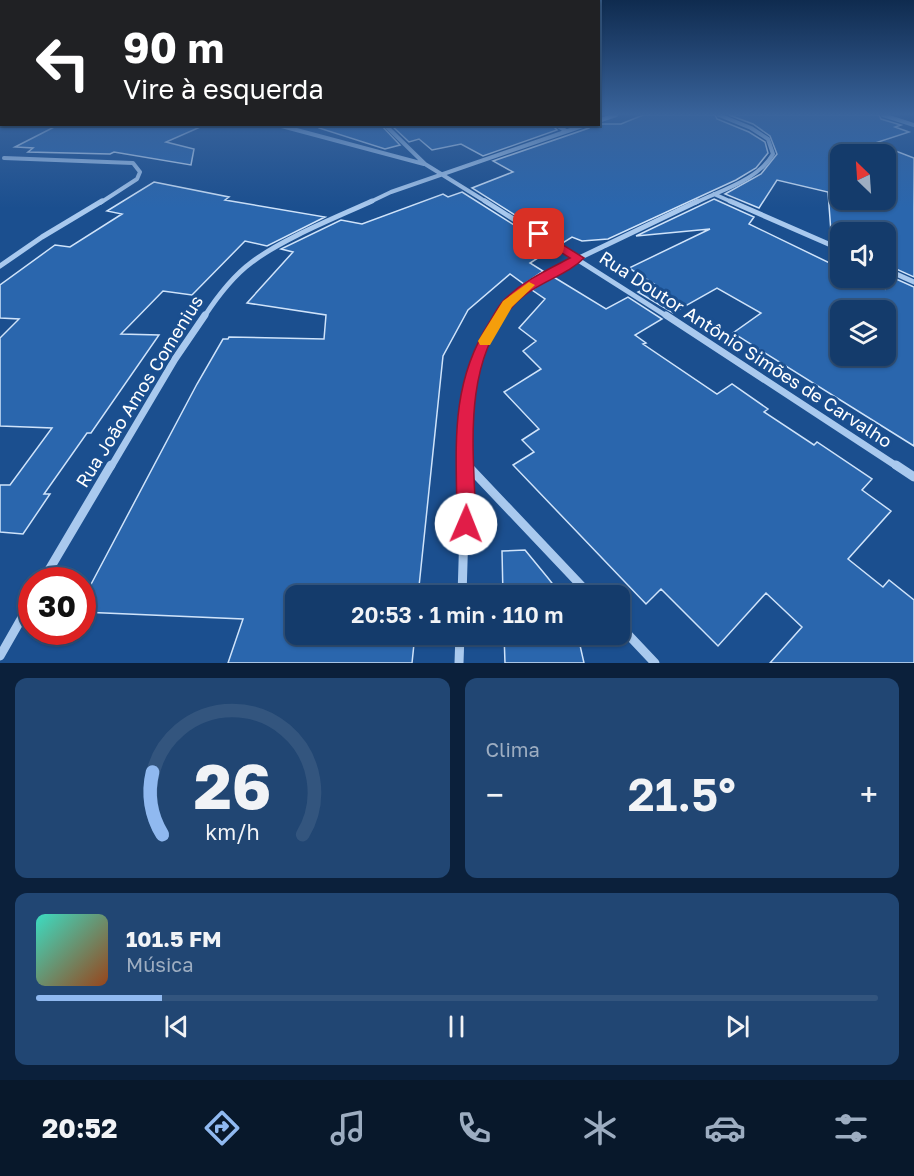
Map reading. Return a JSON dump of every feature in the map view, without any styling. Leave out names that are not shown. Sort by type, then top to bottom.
[{"type":"street","points":[[357,146],[425,164]]},
{"type":"street","name":"Rua Doutor Antônio Simões de Carvalho","points":[[406,146],[425,164],[578,258],[914,477]]},
{"type":"street","name":"Rua João Amos Comenius","points":[[51,567],[175,359],[215,300],[234,278],[253,261],[310,229],[391,192],[521,146]]},
{"type":"street","points":[[462,585],[467,465],[465,406],[472,371],[487,338],[507,304],[530,284],[578,258],[714,194],[766,166],[773,154],[770,146]]},
{"type":"street","points":[[0,266],[42,237],[129,185],[137,179],[140,172],[133,163],[125,161],[4,158]]},
{"type":"street","points":[[714,194],[830,245]]},
{"type":"street","points":[[896,274],[914,282]]},
{"type":"street","points":[[467,465],[581,585]]},
{"type":"street","points":[[0,656],[18,624]]},
{"type":"street","points":[[630,637],[654,663]]},
{"type":"street","points":[[459,663],[460,645]]},
{"type":"building","points":[[182,146],[194,149],[191,165],[114,152],[110,154],[28,152],[33,148],[15,147]]},
{"type":"building","points":[[375,146],[396,146],[385,149]]},
{"type":"building","points":[[427,146],[452,146],[432,150]]},
{"type":"building","points":[[465,146],[512,146],[483,156]]},
{"type":"building","points":[[537,146],[766,146],[768,153],[756,168],[736,180],[608,239],[582,241],[572,237],[561,244],[472,188],[513,172],[493,161]]},
{"type":"building","points":[[774,146],[830,146],[830,210],[896,210],[896,151],[914,158],[914,277],[896,269],[896,222],[830,222],[828,192],[777,180],[759,208],[725,194],[761,174],[777,154]]},
{"type":"building","points":[[154,182],[229,197],[225,200],[325,217],[267,246],[245,241],[192,295],[163,291],[121,334],[159,335],[91,433],[87,433],[44,494],[50,494],[23,534],[0,532],[0,485],[10,485],[52,428],[0,426],[0,338],[19,319],[0,318],[0,285],[55,245],[70,247],[122,214],[107,211]]},
{"type":"building","points":[[462,192],[552,249],[530,263],[543,271],[524,284],[510,274],[468,310],[443,356],[419,585],[285,585],[285,645],[414,645],[412,663],[228,663],[243,619],[96,613],[96,575],[223,339],[229,337],[324,339],[326,315],[247,303],[293,252],[281,249],[341,220],[362,224],[443,194],[448,197]]},
{"type":"building","points":[[714,199],[754,217],[749,224],[830,263],[830,288],[896,288],[896,279],[914,287],[914,446],[733,333],[761,313],[717,288],[673,313],[638,292],[654,284],[629,268],[710,229],[636,236]]},
{"type":"building","points":[[552,276],[606,309],[628,297],[662,319],[635,335],[646,343],[643,344],[717,394],[732,384],[768,409],[764,412],[814,445],[817,442],[872,479],[862,490],[891,511],[848,559],[883,587],[889,580],[914,600],[914,663],[770,663],[802,627],[766,593],[718,646],[661,589],[646,604],[513,465],[534,452],[522,440],[539,429],[504,392],[541,369],[523,351],[536,341],[519,328],[545,299],[532,290]]},
{"type":"building","points":[[525,550],[553,585],[503,585],[502,551]]},
{"type":"building","points":[[504,645],[580,645],[584,663],[505,663]]},
{"type":"slow traffic","points":[[485,341],[507,304],[529,285]]},
{"type":"route","points":[[466,524],[465,406],[472,371],[487,338],[507,304],[530,284],[578,258],[539,234]]}]
